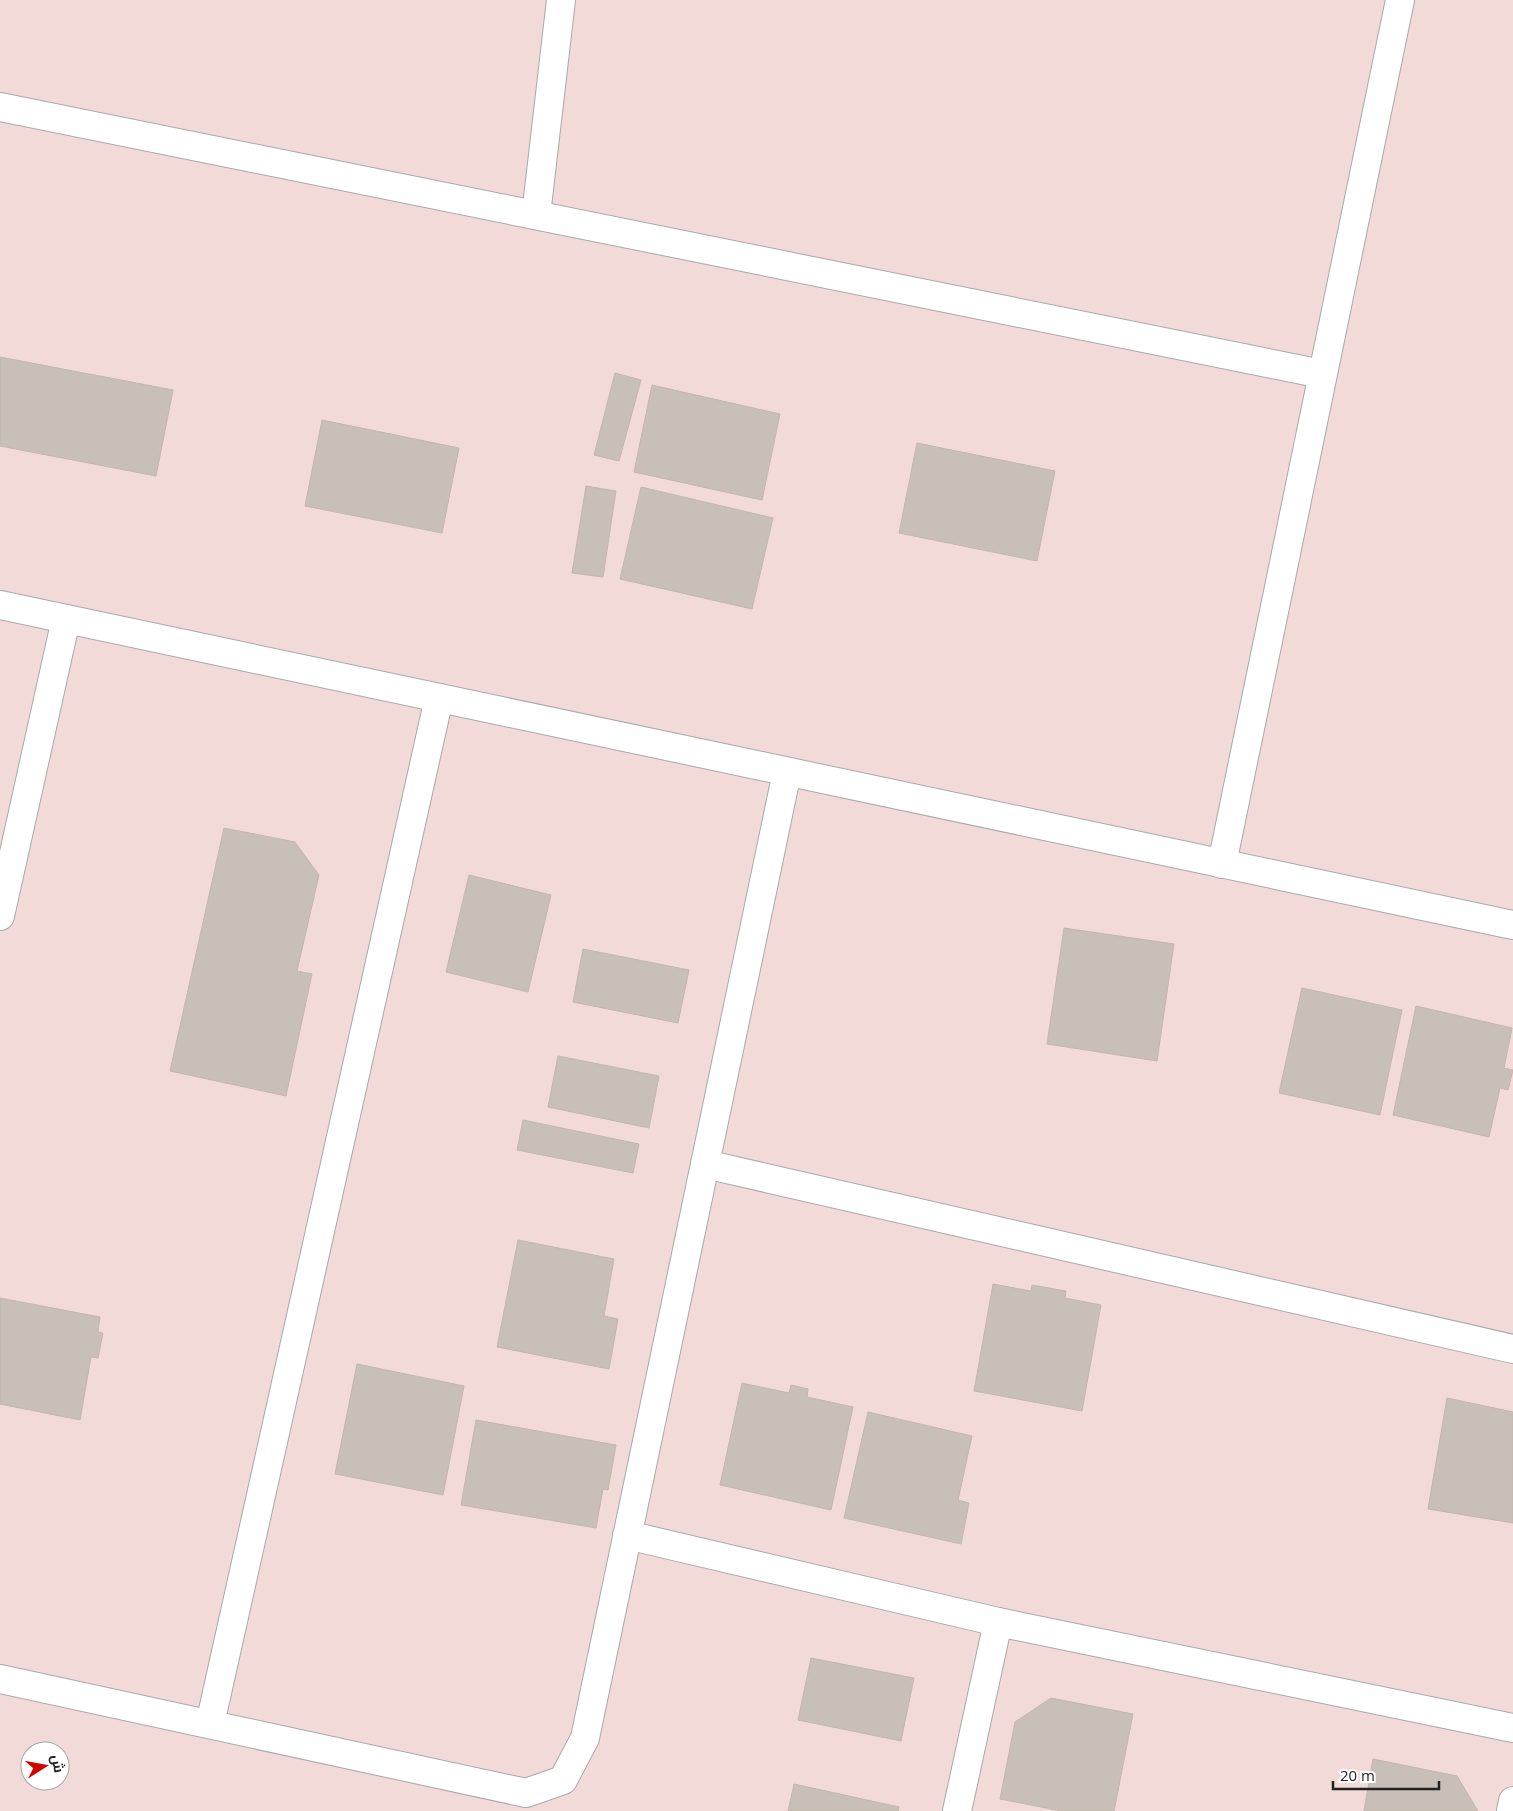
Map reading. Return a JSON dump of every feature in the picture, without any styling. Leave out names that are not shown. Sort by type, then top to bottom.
[{"type":"street","points":[[536,215],[561,0]]},
{"type":"street","points":[[1222,864],[1400,0]]},
{"type":"street","points":[[0,106],[1322,374]]},
{"type":"street","points":[[0,605],[1513,926]]},
{"type":"street","points":[[0,916],[66,619]]},
{"type":"street","points":[[210,1724],[438,698]]},
{"type":"street","points":[[0,1679],[526,1792],[563,1780],[585,1738],[787,772]]},
{"type":"street","points":[[705,1164],[1513,1349]]},
{"type":"street","points":[[627,1536],[998,1622],[1513,1728]]},
{"type":"street","points":[[957,1811],[998,1622]]},
{"type":"street","points":[[1511,1811],[1513,1801]]},
{"type":"shaded area","points":[[0,0],[1513,0],[1513,1811],[0,1811]]},
{"type":"building","points":[[0,357],[173,390],[156,476],[0,446]]},
{"type":"building","points":[[615,373],[641,380],[619,461],[594,455]]},
{"type":"building","points":[[652,385],[780,414],[762,500],[634,472]]},
{"type":"building","points":[[322,420],[459,448],[442,533],[305,506]]},
{"type":"building","points":[[917,443],[1055,471],[1037,561],[899,533]]},
{"type":"building","points":[[586,486],[616,491],[603,577],[572,573]]},
{"type":"building","points":[[641,487],[773,518],[752,609],[620,579]]},
{"type":"building","points":[[224,828],[295,842],[319,875],[297,971],[312,974],[286,1096],[170,1071]]},
{"type":"building","points":[[469,875],[551,895],[528,992],[446,972]]},
{"type":"building","points":[[1064,928],[1174,944],[1157,1061],[1047,1044]]},
{"type":"building","points":[[583,949],[689,970],[678,1023],[573,1002]]},
{"type":"building","points":[[1302,988],[1402,1010],[1380,1115],[1279,1093]]},
{"type":"building","points":[[1416,1006],[1512,1028],[1504,1068],[1513,1070],[1508,1090],[1500,1088],[1489,1137],[1393,1115]]},
{"type":"building","points":[[558,1056],[659,1076],[649,1128],[548,1107]]},
{"type":"building","points":[[523,1120],[639,1144],[633,1173],[517,1150]]},
{"type":"building","points":[[518,1240],[614,1259],[604,1316],[618,1319],[609,1369],[497,1347]]},
{"type":"building","points":[[993,1284],[1031,1291],[1032,1285],[1066,1291],[1065,1298],[1101,1305],[1082,1411],[974,1391]]},
{"type":"building","points":[[0,1298],[100,1317],[98,1332],[103,1333],[98,1358],[91,1357],[80,1420],[0,1404]]},
{"type":"building","points":[[357,1364],[464,1386],[443,1495],[335,1474]]},
{"type":"building","points":[[742,1383],[789,1393],[791,1385],[808,1389],[807,1397],[853,1407],[831,1510],[720,1485]]},
{"type":"building","points":[[1447,1398],[1513,1412],[1513,1523],[1428,1509]]},
{"type":"building","points":[[868,1412],[972,1436],[958,1500],[969,1503],[961,1544],[844,1518]]},
{"type":"building","points":[[476,1420],[616,1445],[608,1490],[603,1489],[596,1528],[461,1505]]},
{"type":"building","points":[[811,1658],[914,1678],[901,1741],[798,1720]]},
{"type":"building","points":[[1051,1698],[1133,1714],[1114,1811],[1061,1811],[1000,1799],[1015,1722]]},
{"type":"building","points":[[1373,1759],[1457,1776],[1478,1811],[1364,1811]]},
{"type":"building","points":[[794,1784],[899,1807],[898,1811],[788,1811]]}]
